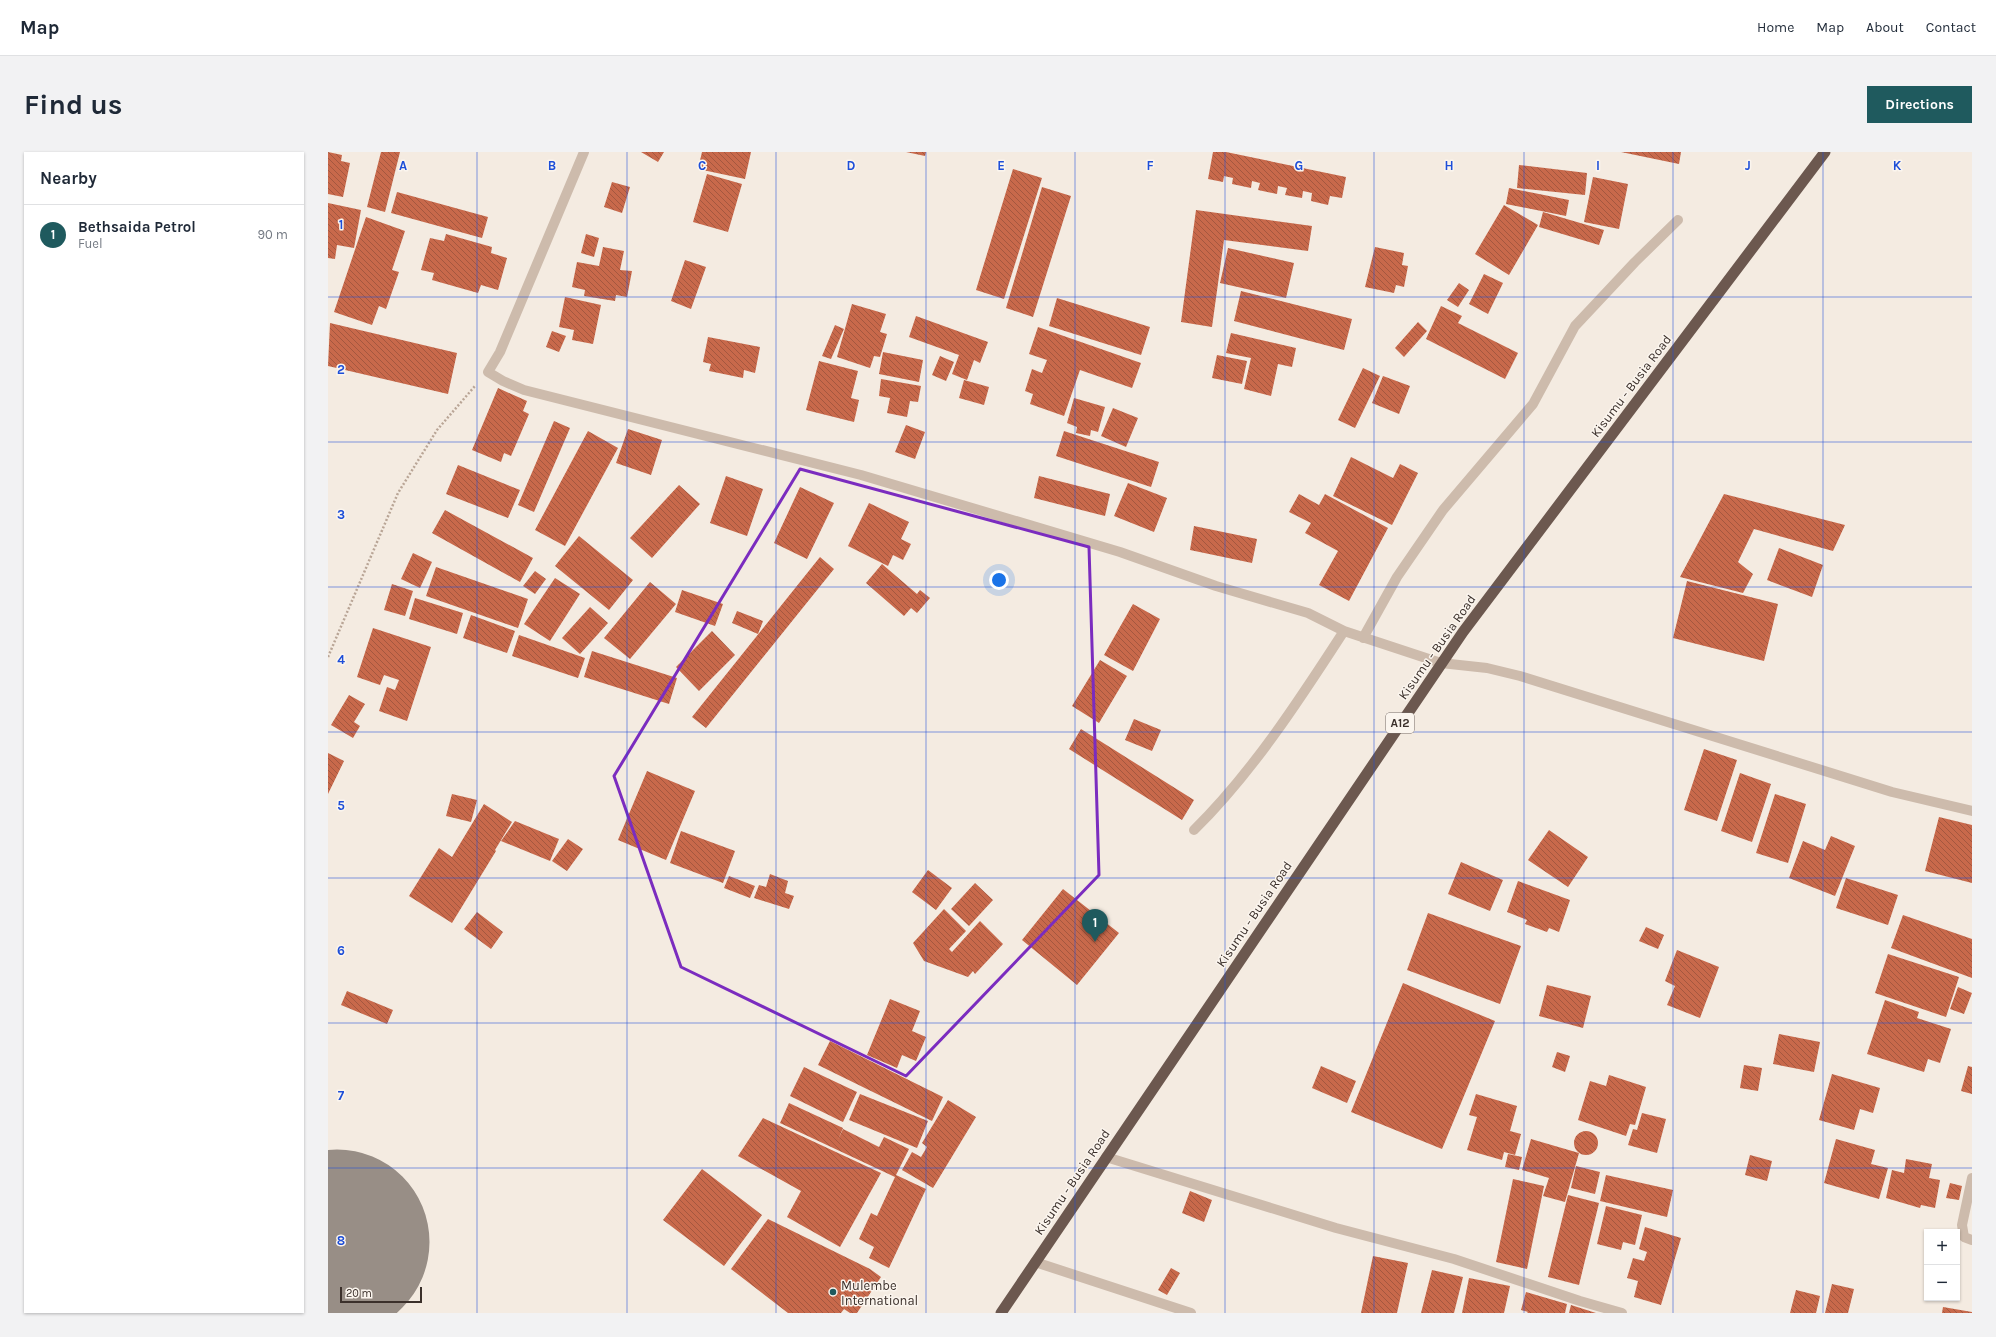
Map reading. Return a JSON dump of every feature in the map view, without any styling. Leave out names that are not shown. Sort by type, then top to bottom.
[{"type":"highway","name":"Kisumu - Busia Road","points":[[1001,1313],[1441,663],[1825,152]]},
{"type":"street","points":[[584,152],[500,352],[488,372],[503,381],[524,390],[861,475],[1104,548],[1216,586],[1308,613],[1344,631],[1441,663],[1487,668],[1520,676],[1892,792],[1972,811]]},
{"type":"street","points":[[1363,638],[1397,577],[1443,510],[1533,404],[1575,326],[1635,262],[1678,220]]},
{"type":"street","points":[[1194,830],[1216,808],[1254,760],[1301,697],[1344,631]]},
{"type":"street","points":[[1106,1157],[1336,1228],[1454,1259],[1580,1301],[1622,1313]]},
{"type":"street","points":[[1972,1178],[1962,1225],[1964,1237],[1972,1240]]},
{"type":"street","points":[[1035,1262],[1191,1313]]},
{"type":"path","points":[[328,658],[398,493],[437,430],[488,372]]},
{"type":"highlighted area","points":[[800,469],[1089,547],[1099,875],[906,1076],[681,967],[614,776]]},
{"type":"building","points":[[328,152],[342,155],[341,161],[350,163],[343,197],[328,194]]},
{"type":"building","points":[[381,152],[400,152],[385,212],[367,207]]},
{"type":"building","points":[[641,152],[664,152],[658,162]]},
{"type":"building","points":[[702,152],[751,152],[745,179],[698,169]]},
{"type":"building","points":[[906,152],[926,152],[925,156]]},
{"type":"building","points":[[1213,152],[1226,152],[1346,177],[1342,198],[1330,196],[1328,205],[1311,201],[1312,193],[1303,191],[1302,198],[1285,195],[1287,188],[1278,186],[1277,194],[1258,190],[1260,183],[1252,181],[1251,188],[1232,184],[1233,178],[1224,176],[1223,182],[1208,179]]},
{"type":"building","points":[[1621,152],[1681,152],[1679,164]]},
{"type":"building","points":[[1519,165],[1587,173],[1585,195],[1517,188]]},
{"type":"building","points":[[1013,169],[1042,178],[1004,299],[976,290]]},
{"type":"building","points":[[707,174],[742,184],[728,232],[693,222]]},
{"type":"building","points":[[1593,177],[1628,184],[1619,229],[1584,222]]},
{"type":"building","points":[[612,182],[630,187],[622,213],[604,207]]},
{"type":"building","points":[[1042,187],[1071,196],[1033,317],[1006,308]]},
{"type":"building","points":[[1509,188],[1569,200],[1566,216],[1506,204]]},
{"type":"building","points":[[397,192],[488,217],[482,238],[391,213]]},
{"type":"building","points":[[328,203],[361,210],[354,248],[337,245],[335,259],[328,258]]},
{"type":"building","points":[[1504,205],[1538,225],[1509,275],[1475,254]]},
{"type":"building","points":[[1196,210],[1312,226],[1308,251],[1224,240],[1212,327],[1181,322]]},
{"type":"building","points":[[1543,212],[1604,230],[1599,245],[1539,227]]},
{"type":"building","points":[[366,217],[405,231],[392,270],[399,272],[386,309],[379,306],[372,325],[334,312]]},
{"type":"building","points":[[446,234],[492,247],[491,253],[507,258],[498,290],[481,285],[478,293],[432,280],[434,273],[421,270],[430,238],[444,241]]},
{"type":"building","points":[[586,234],[599,238],[594,257],[581,253]]},
{"type":"building","points":[[603,247],[624,251],[620,270],[632,271],[627,297],[616,295],[615,301],[584,296],[585,290],[572,287],[577,262],[599,266]]},
{"type":"building","points":[[1375,247],[1404,253],[1402,265],[1408,266],[1404,287],[1396,285],[1394,293],[1365,287]]},
{"type":"building","points":[[1228,248],[1294,263],[1286,298],[1220,283]]},
{"type":"building","points":[[685,260],[706,267],[691,309],[671,301]]},
{"type":"building","points":[[1484,274],[1503,283],[1488,314],[1469,304]]},
{"type":"building","points":[[1459,283],[1469,290],[1458,307],[1447,300]]},
{"type":"building","points":[[1241,291],[1352,319],[1344,350],[1234,321]]},
{"type":"building","points":[[565,297],[601,305],[593,344],[572,340],[574,330],[559,327]]},
{"type":"building","points":[[1057,298],[1150,327],[1141,355],[1049,326]]},
{"type":"building","points":[[852,304],[886,314],[880,332],[887,334],[880,357],[874,356],[870,368],[837,357]]},
{"type":"building","points":[[1441,306],[1462,316],[1458,323],[1518,353],[1505,379],[1426,339]]},
{"type":"building","points":[[916,316],[988,342],[980,363],[974,360],[967,380],[952,374],[959,355],[909,337]]},
{"type":"building","points":[[1418,322],[1427,331],[1404,357],[1395,348]]},
{"type":"building","points":[[330,323],[457,353],[448,394],[328,366]]},
{"type":"building","points":[[835,325],[844,329],[831,359],[822,356]]},
{"type":"building","points":[[1038,327],[1141,363],[1132,388],[1080,370],[1064,416],[1030,404],[1033,394],[1025,391],[1032,369],[1042,373],[1047,360],[1029,354]]},
{"type":"building","points":[[552,331],[566,336],[559,352],[546,347]]},
{"type":"building","points":[[1231,333],[1296,348],[1292,367],[1278,364],[1271,396],[1244,389],[1251,358],[1226,353]]},
{"type":"building","points":[[708,337],[760,347],[755,373],[744,370],[743,378],[709,371],[711,364],[703,362]]},
{"type":"building","points":[[883,352],[923,360],[919,382],[879,374]]},
{"type":"building","points":[[1217,355],[1247,361],[1242,384],[1212,378]]},
{"type":"building","points":[[940,356],[954,362],[946,381],[932,375]]},
{"type":"building","points":[[819,361],[858,371],[851,398],[859,400],[854,422],[806,410]]},
{"type":"building","points":[[1363,368],[1380,376],[1355,428],[1338,420]]},
{"type":"building","points":[[1383,376],[1410,386],[1399,414],[1372,403]]},
{"type":"building","points":[[881,379],[921,386],[918,402],[910,401],[907,417],[887,413],[890,398],[879,396]]},
{"type":"building","points":[[964,380],[989,387],[984,405],[959,398]]},
{"type":"building","points":[[498,388],[527,401],[523,411],[529,414],[511,456],[504,453],[501,462],[472,450]]},
{"type":"building","points":[[1074,398],[1105,407],[1098,432],[1091,430],[1090,436],[1076,433],[1077,427],[1067,423]]},
{"type":"building","points":[[1113,408],[1138,418],[1126,447],[1101,436]]},
{"type":"building","points":[[554,421],[570,428],[534,512],[518,505]]},
{"type":"building","points":[[906,425],[925,432],[915,459],[895,452]]},
{"type":"building","points":[[628,429],[662,440],[651,475],[616,463]]},
{"type":"building","points":[[588,431],[618,448],[565,546],[535,530]]},
{"type":"building","points":[[1064,431],[1159,462],[1151,487],[1056,456]]},
{"type":"building","points":[[1351,457],[1393,478],[1400,464],[1418,473],[1392,525],[1333,496]]},
{"type":"building","points":[[458,465],[520,490],[508,518],[446,494]]},
{"type":"building","points":[[726,476],[763,489],[747,536],[710,523]]},
{"type":"building","points":[[1039,476],[1110,494],[1105,516],[1034,498]]},
{"type":"building","points":[[1128,483],[1167,498],[1154,532],[1114,516]]},
{"type":"building","points":[[679,485],[700,504],[652,558],[630,538]]},
{"type":"building","points":[[800,487],[834,503],[807,559],[774,543]]},
{"type":"building","points":[[1299,494],[1319,505],[1325,494],[1388,528],[1349,601],[1319,585],[1338,551],[1305,533],[1311,523],[1289,512]]},
{"type":"building","points":[[1724,494],[1845,525],[1833,551],[1754,529],[1738,562],[1753,574],[1743,593],[1680,577]]},
{"type":"building","points":[[869,503],[909,522],[901,539],[911,544],[903,560],[893,555],[888,566],[848,546]]},
{"type":"building","points":[[445,510],[533,558],[520,582],[432,533]]},
{"type":"building","points":[[1194,526],[1257,539],[1252,563],[1190,550]]},
{"type":"building","points":[[579,536],[633,580],[609,610],[555,566]]},
{"type":"building","points":[[1779,548],[1823,565],[1812,597],[1767,580]]},
{"type":"building","points":[[413,553],[432,562],[420,588],[401,579]]},
{"type":"building","points":[[820,557],[834,569],[706,728],[692,717]]},
{"type":"building","points":[[882,564],[917,594],[920,590],[930,598],[917,613],[911,608],[904,616],[866,583]]},
{"type":"building","points":[[436,567],[528,599],[518,628],[426,596]]},
{"type":"building","points":[[535,571],[546,579],[535,594],[523,586]]},
{"type":"building","points":[[555,578],[580,594],[550,641],[524,624]]},
{"type":"building","points":[[1687,581],[1778,604],[1764,661],[1673,638]]},
{"type":"building","points":[[650,582],[676,604],[630,659],[604,638]]},
{"type":"building","points":[[392,584],[413,591],[405,616],[384,610]]},
{"type":"building","points":[[682,590],[723,604],[715,626],[675,612]]},
{"type":"building","points":[[415,598],[463,613],[457,634],[409,619]]},
{"type":"building","points":[[1133,604],[1160,619],[1133,671],[1104,655]]},
{"type":"building","points":[[590,607],[608,623],[580,654],[562,638]]},
{"type":"building","points":[[737,611],[763,621],[758,634],[732,623]]},
{"type":"building","points":[[471,615],[515,631],[507,653],[463,638]]},
{"type":"building","points":[[373,628],[431,647],[407,721],[379,711],[387,687],[395,690],[399,680],[384,675],[380,685],[357,677]]},
{"type":"building","points":[[712,631],[735,655],[699,691],[676,667]]},
{"type":"building","points":[[519,635],[585,658],[578,678],[512,656]]},
{"type":"building","points":[[592,651],[677,678],[669,704],[584,677]]},
{"type":"building","points":[[1100,660],[1127,676],[1099,723],[1072,706]]},
{"type":"building","points":[[349,695],[365,704],[354,722],[360,726],[353,738],[331,725]]},
{"type":"building","points":[[1134,719],[1161,730],[1152,751],[1125,740]]},
{"type":"building","points":[[1081,729],[1194,800],[1182,820],[1069,749]]},
{"type":"building","points":[[1704,749],[1737,760],[1717,821],[1684,810]]},
{"type":"building","points":[[328,753],[344,761],[328,794]]},
{"type":"building","points":[[647,771],[695,791],[666,860],[618,840]]},
{"type":"building","points":[[1740,773],[1771,784],[1752,842],[1721,831]]},
{"type":"building","points":[[452,794],[477,800],[471,822],[446,816]]},
{"type":"building","points":[[1775,794],[1806,804],[1788,863],[1756,853]]},
{"type":"building","points":[[484,804],[512,822],[452,923],[409,896],[439,848],[452,857]]},
{"type":"building","points":[[1939,817],[1972,825],[1972,883],[1925,871]]},
{"type":"building","points":[[515,821],[559,839],[550,861],[501,841]]},
{"type":"building","points":[[1549,830],[1588,857],[1568,887],[1528,860]]},
{"type":"building","points":[[681,831],[735,851],[723,883],[670,863]]},
{"type":"building","points":[[1831,836],[1855,846],[1835,896],[1789,878],[1803,841],[1825,850]]},
{"type":"building","points":[[568,839],[583,849],[567,871],[552,861]]},
{"type":"building","points":[[1461,862],[1503,880],[1490,911],[1448,894]]},
{"type":"building","points":[[928,870],[952,888],[936,910],[912,892]]},
{"type":"building","points":[[770,874],[788,881],[785,893],[794,896],[789,909],[754,898],[759,885],[766,887]]},
{"type":"building","points":[[729,876],[755,886],[750,898],[724,888]]},
{"type":"building","points":[[1846,878],[1898,895],[1888,925],[1836,908]]},
{"type":"building","points":[[1518,881],[1570,900],[1559,932],[1549,928],[1547,932],[1525,924],[1527,920],[1507,912]]},
{"type":"building","points":[[975,883],[993,900],[969,926],[951,909]]},
{"type":"building","points":[[1063,889],[1119,933],[1077,985],[1022,940]]},
{"type":"building","points":[[944,909],[966,931],[949,949],[952,952],[980,921],[1003,944],[975,974],[973,971],[968,977],[924,961],[913,943]]},
{"type":"building","points":[[477,912],[503,932],[491,949],[464,929]]},
{"type":"building","points":[[1428,913],[1521,946],[1500,1004],[1407,970]]},
{"type":"building","points":[[1903,915],[1972,939],[1972,978],[1891,948]]},
{"type":"building","points":[[1646,927],[1664,935],[1658,949],[1639,941]]},
{"type":"building","points":[[1677,950],[1719,967],[1700,1018],[1667,1005],[1675,986],[1665,981]]},
{"type":"building","points":[[1888,954],[1959,977],[1946,1017],[1875,993]]},
{"type":"building","points":[[1403,983],[1495,1021],[1442,1149],[1351,1112]]},
{"type":"building","points":[[1547,985],[1591,996],[1583,1028],[1539,1016]]},
{"type":"building","points":[[1958,987],[1972,993],[1964,1014],[1950,1009]]},
{"type":"building","points":[[347,991],[393,1010],[387,1024],[341,1005]]},
{"type":"building","points":[[890,999],[920,1011],[912,1031],[926,1037],[916,1061],[902,1055],[897,1068],[867,1055]]},
{"type":"building","points":[[1885,1000],[1919,1012],[1917,1018],[1951,1029],[1940,1063],[1928,1059],[1924,1072],[1867,1054]]},
{"type":"building","points":[[1779,1034],[1820,1042],[1814,1072],[1773,1064]]},
{"type":"building","points":[[830,1041],[943,1097],[932,1121],[818,1065]]},
{"type":"building","points":[[1557,1052],[1570,1056],[1565,1072],[1552,1067]]},
{"type":"building","points":[[1744,1065],[1762,1068],[1758,1091],[1740,1088]]},
{"type":"building","points":[[1321,1066],[1356,1081],[1347,1103],[1312,1088]]},
{"type":"building","points":[[1968,1066],[1972,1067],[1972,1094],[1961,1091]]},
{"type":"building","points":[[804,1067],[857,1092],[843,1122],[790,1096]]},
{"type":"building","points":[[1832,1074],[1880,1088],[1873,1113],[1860,1109],[1854,1130],[1819,1120]]},
{"type":"building","points":[[1609,1075],[1646,1087],[1635,1125],[1630,1124],[1626,1136],[1578,1120],[1590,1081],[1606,1086]]},
{"type":"building","points":[[860,1094],[928,1121],[917,1148],[849,1120]]},
{"type":"building","points":[[1476,1094],[1517,1106],[1510,1131],[1521,1134],[1515,1155],[1504,1152],[1502,1160],[1467,1150],[1477,1117],[1469,1115]]},
{"type":"building","points":[[948,1100],[976,1117],[933,1188],[902,1170],[912,1152],[921,1157],[927,1147],[922,1143]]},
{"type":"building","points":[[789,1103],[843,1128],[838,1140],[843,1129],[879,1147],[884,1137],[909,1149],[896,1175],[926,1189],[889,1268],[869,1258],[874,1247],[859,1239],[871,1213],[877,1216],[895,1177],[780,1123]]},
{"type":"building","points":[[1642,1113],[1666,1119],[1657,1153],[1628,1145],[1633,1129],[1637,1130]]},
{"type":"building","points":[[763,1118],[881,1173],[840,1247],[787,1217],[801,1191],[738,1156]]},
{"type":"building","points":[[1586,1131],[1594,1135],[1598,1143],[1594,1151],[1586,1155],[1578,1151],[1574,1143],[1578,1135]]},
{"type":"building","points":[[1531,1139],[1579,1153],[1565,1202],[1543,1196],[1549,1178],[1522,1170]]},
{"type":"building","points":[[1836,1139],[1875,1150],[1871,1164],[1888,1168],[1879,1199],[1824,1183]]},
{"type":"building","points":[[1508,1154],[1522,1157],[1519,1170],[1505,1167]]},
{"type":"building","points":[[1750,1155],[1772,1161],[1767,1181],[1745,1175]]},
{"type":"building","points":[[1906,1159],[1932,1164],[1929,1178],[1940,1180],[1935,1208],[1921,1205],[1920,1208],[1886,1198],[1892,1170],[1904,1173]]},
{"type":"building","points":[[1576,1166],[1600,1172],[1595,1194],[1571,1188]]},
{"type":"building","points":[[702,1169],[762,1215],[724,1266],[663,1220]]},
{"type":"building","points":[[1606,1175],[1673,1190],[1667,1217],[1600,1201]]},
{"type":"building","points":[[1513,1179],[1544,1186],[1527,1269],[1496,1262]]},
{"type":"building","points":[[1950,1183],[1962,1186],[1959,1200],[1946,1198]]},
{"type":"building","points":[[1190,1191],[1212,1200],[1204,1222],[1182,1213]]},
{"type":"building","points":[[1568,1195],[1599,1203],[1579,1285],[1548,1277]]},
{"type":"building","points":[[1606,1206],[1642,1215],[1635,1245],[1623,1242],[1621,1250],[1597,1244]]},
{"type":"building","points":[[768,1219],[870,1269],[881,1277],[857,1313],[850,1313],[844,1309],[841,1313],[788,1313],[731,1269]]},
{"type":"building","points":[[1645,1227],[1681,1238],[1661,1305],[1634,1297],[1638,1281],[1627,1278],[1633,1258],[1644,1261],[1647,1252],[1639,1249]]},
{"type":"building","points":[[1373,1256],[1408,1263],[1397,1313],[1361,1313]]},
{"type":"building","points":[[1171,1268],[1180,1273],[1167,1295],[1158,1290]]},
{"type":"building","points":[[1432,1270],[1463,1277],[1454,1313],[1421,1313]]},
{"type":"building","points":[[1469,1278],[1510,1286],[1504,1313],[1462,1313]]},
{"type":"building","points":[[1832,1284],[1854,1289],[1848,1313],[1825,1313]]},
{"type":"building","points":[[1796,1290],[1820,1296],[1816,1313],[1790,1313]]},
{"type":"building","points":[[1526,1292],[1567,1304],[1565,1313],[1527,1313],[1528,1312],[1521,1310]]},
{"type":"building","points":[[1571,1305],[1596,1313],[1569,1313]]},
{"type":"building","points":[[1943,1307],[1972,1312],[1972,1313],[1942,1313]]},
{"type":"runway","points":[[328,1251],[337,1242]]},
{"type":"place","name":"Bethsaida Petrol","points":[[1095,942]]},
{"type":"place","name":"Mulembe International","points":[[833,1292]]}]
